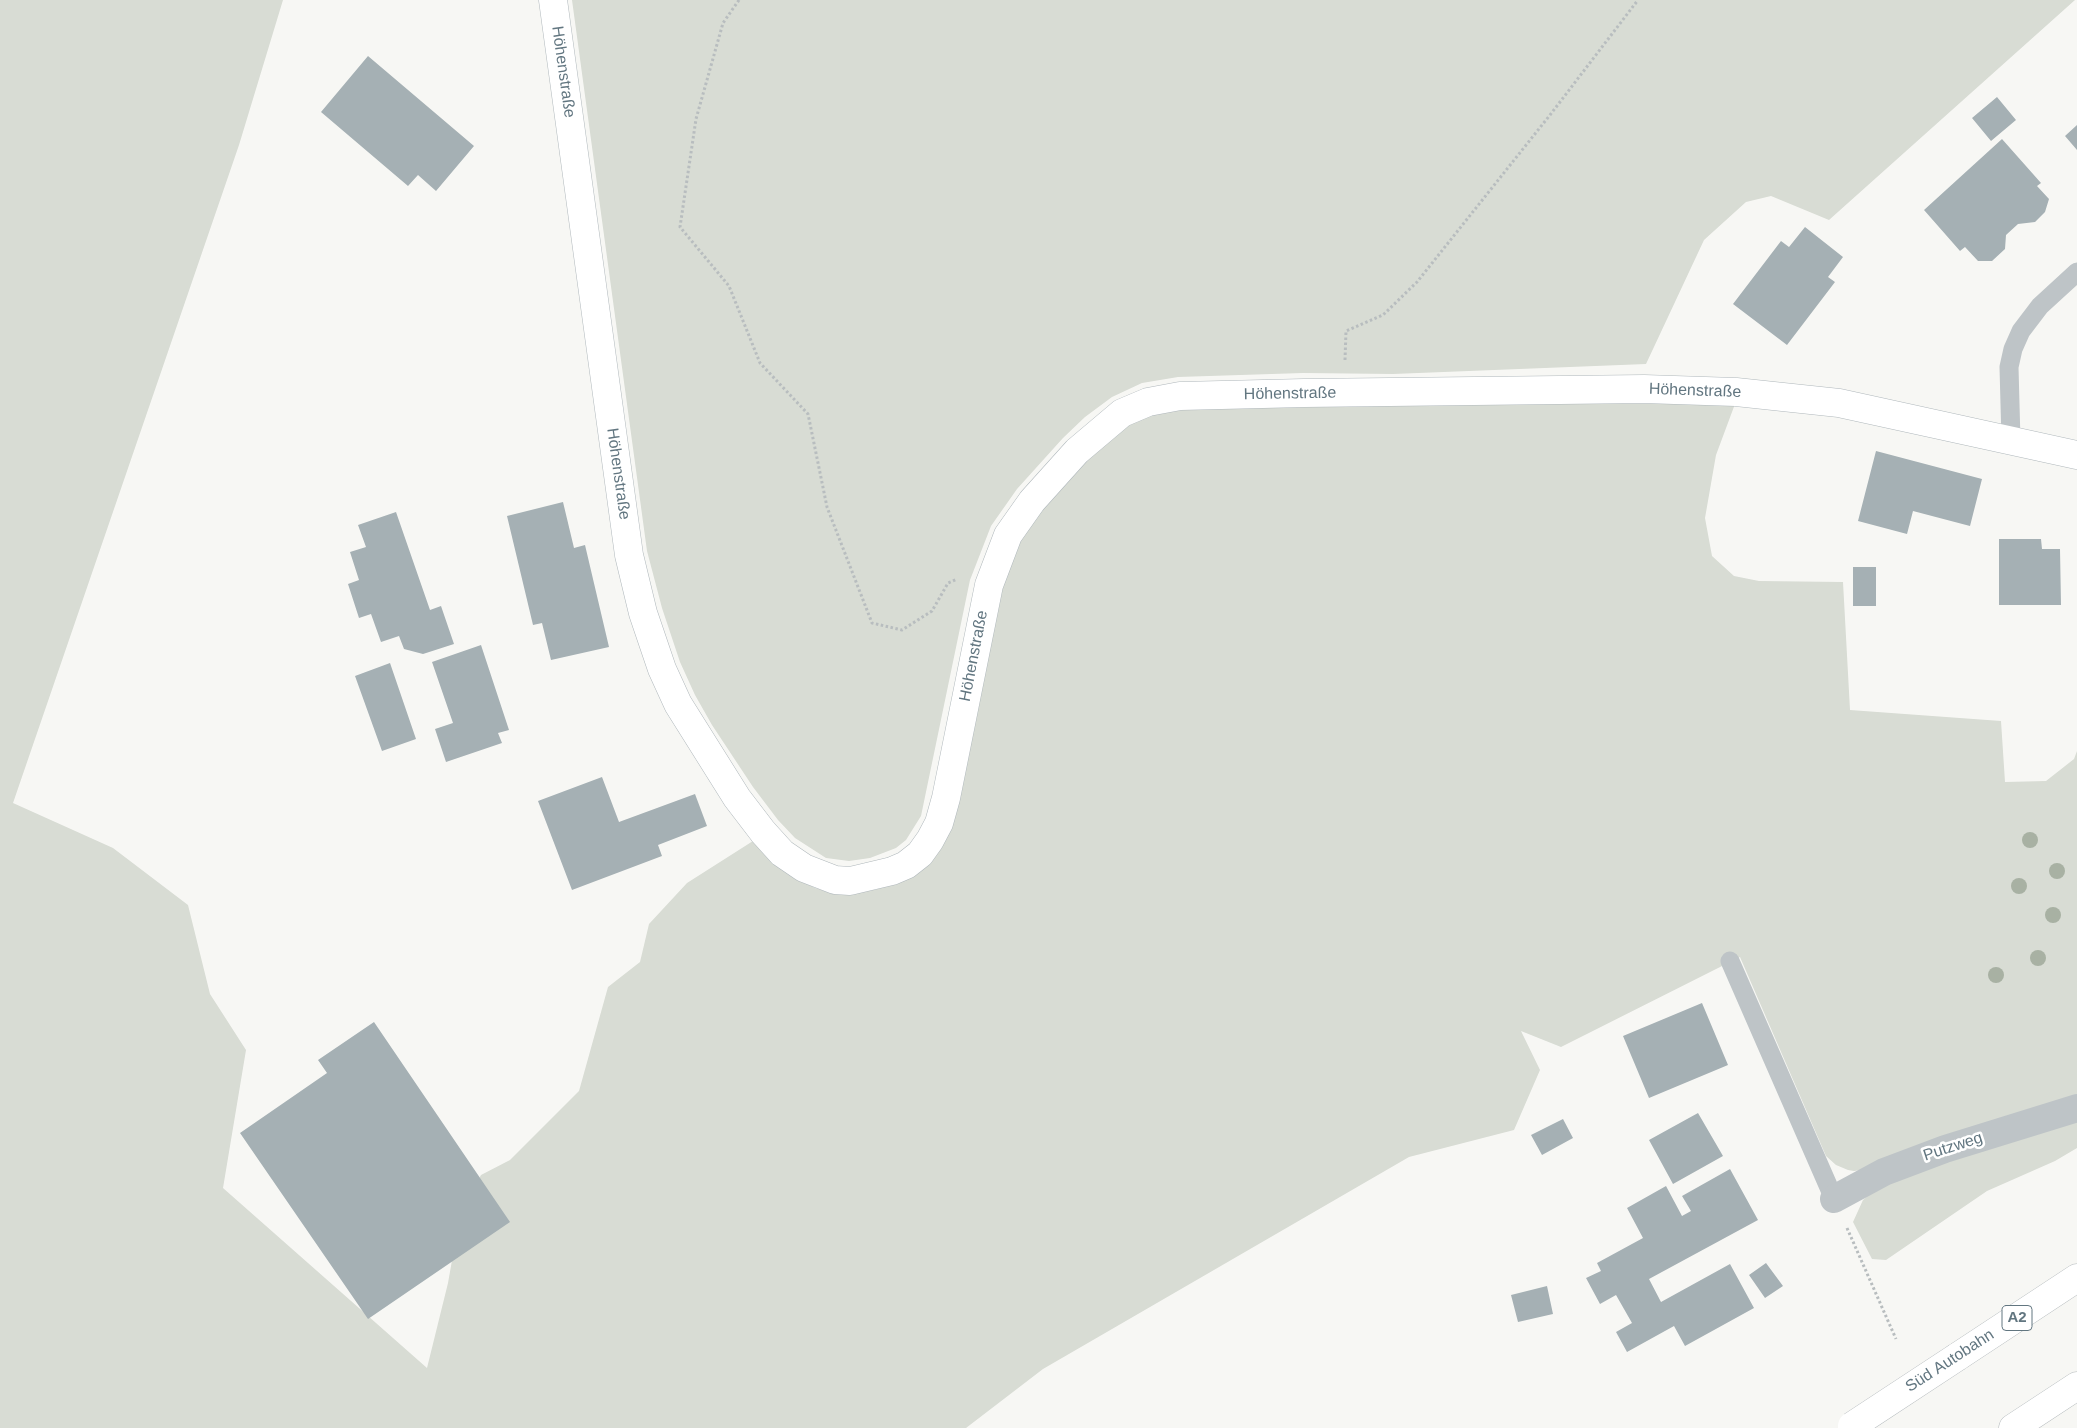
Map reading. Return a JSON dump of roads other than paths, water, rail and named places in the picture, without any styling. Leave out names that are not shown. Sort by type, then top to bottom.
[{"type":"main road","name":"Höhenstraße","points":[[553,0],[628,555],[643,613],[662,669],[678,704],[737,798],[782,853],[804,868],[835,880],[850,881],[875,876],[906,865],[920,854],[930,840],[939,823],[946,798],[983,611],[997,560],[1008,536],[1032,501],[1077,451],[1122,414],[1148,402],[1180,396],[1347,393],[1644,389],[1736,392],[1839,403],[2077,455]]},
{"type":"main road","name":"Süd Autobahn","points":[[1850,1427],[2077,1278]]},
{"type":"main road","points":[[2013,1428],[2077,1386]]},
{"type":"street","name":"Putzweg","points":[[1834,1199],[1884,1172],[1944,1148],[2077,1108]]},
{"type":"lane","points":[[2011,441],[2009,368],[2013,349],[2021,331],[2040,306],[2077,272]]},
{"type":"lane","points":[[1730,961],[1834,1199]]}]
